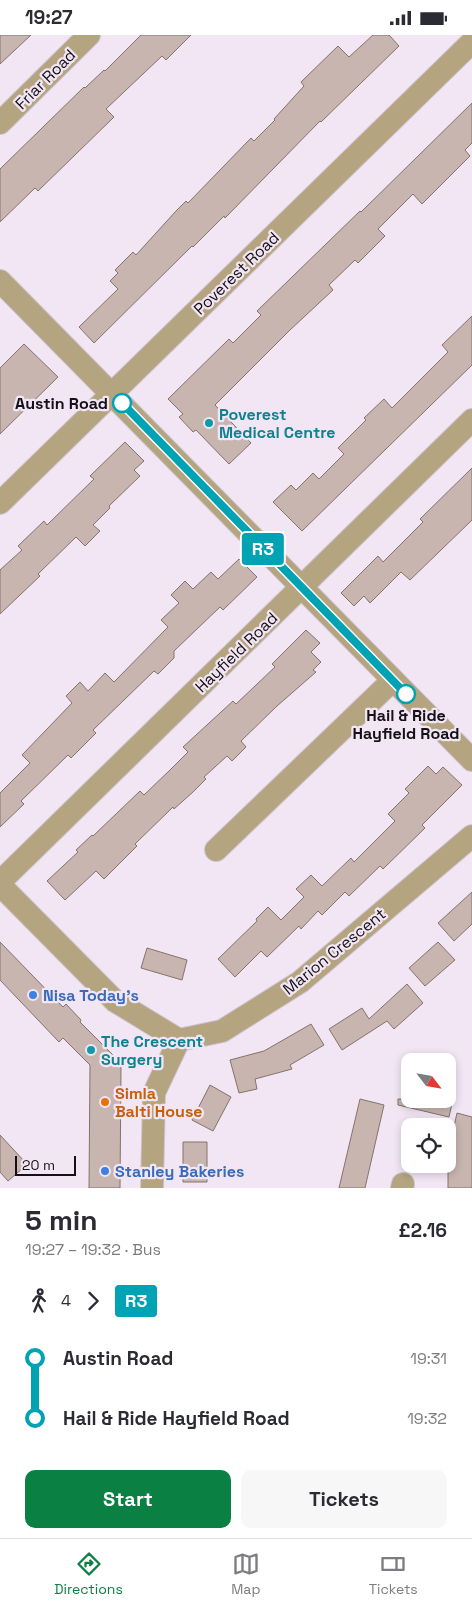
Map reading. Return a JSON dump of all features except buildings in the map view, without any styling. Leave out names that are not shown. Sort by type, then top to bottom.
[{"type":"street","name":"Friar Road","points":[[0,123],[89,35]]},
{"type":"street","name":"Poverest Road","points":[[0,503],[472,42]]},
{"type":"street","points":[[0,281],[472,761]]},
{"type":"street","name":"Hayfield Road","points":[[0,883],[472,420]]},
{"type":"street","points":[[216,850],[392,681]]},
{"type":"street","name":"Marion Crescent","points":[[178,1040],[222,1031],[300,982],[472,836]]},
{"type":"street","points":[[0,883],[115,1001],[178,1040],[154,1093],[152,1188]]},
{"type":"bus line","name":"R3","points":[[122,403],[406,694]]},
{"type":"place","name":"Austin Road","points":[[122,403]]},
{"type":"place","name":"Poverest Medical Centre","points":[[209,423]]},
{"type":"place","name":"Hail & Ride Hayfield Road","points":[[406,694]]},
{"type":"place","name":"Nisa Today’s","points":[[33,995]]},
{"type":"place","name":"The Crescent Surgery","points":[[91,1050]]},
{"type":"place","name":"Simla Balti House","points":[[105,1102]]},
{"type":"place","name":"Stanley Bakeries","points":[[105,1171]]}]
